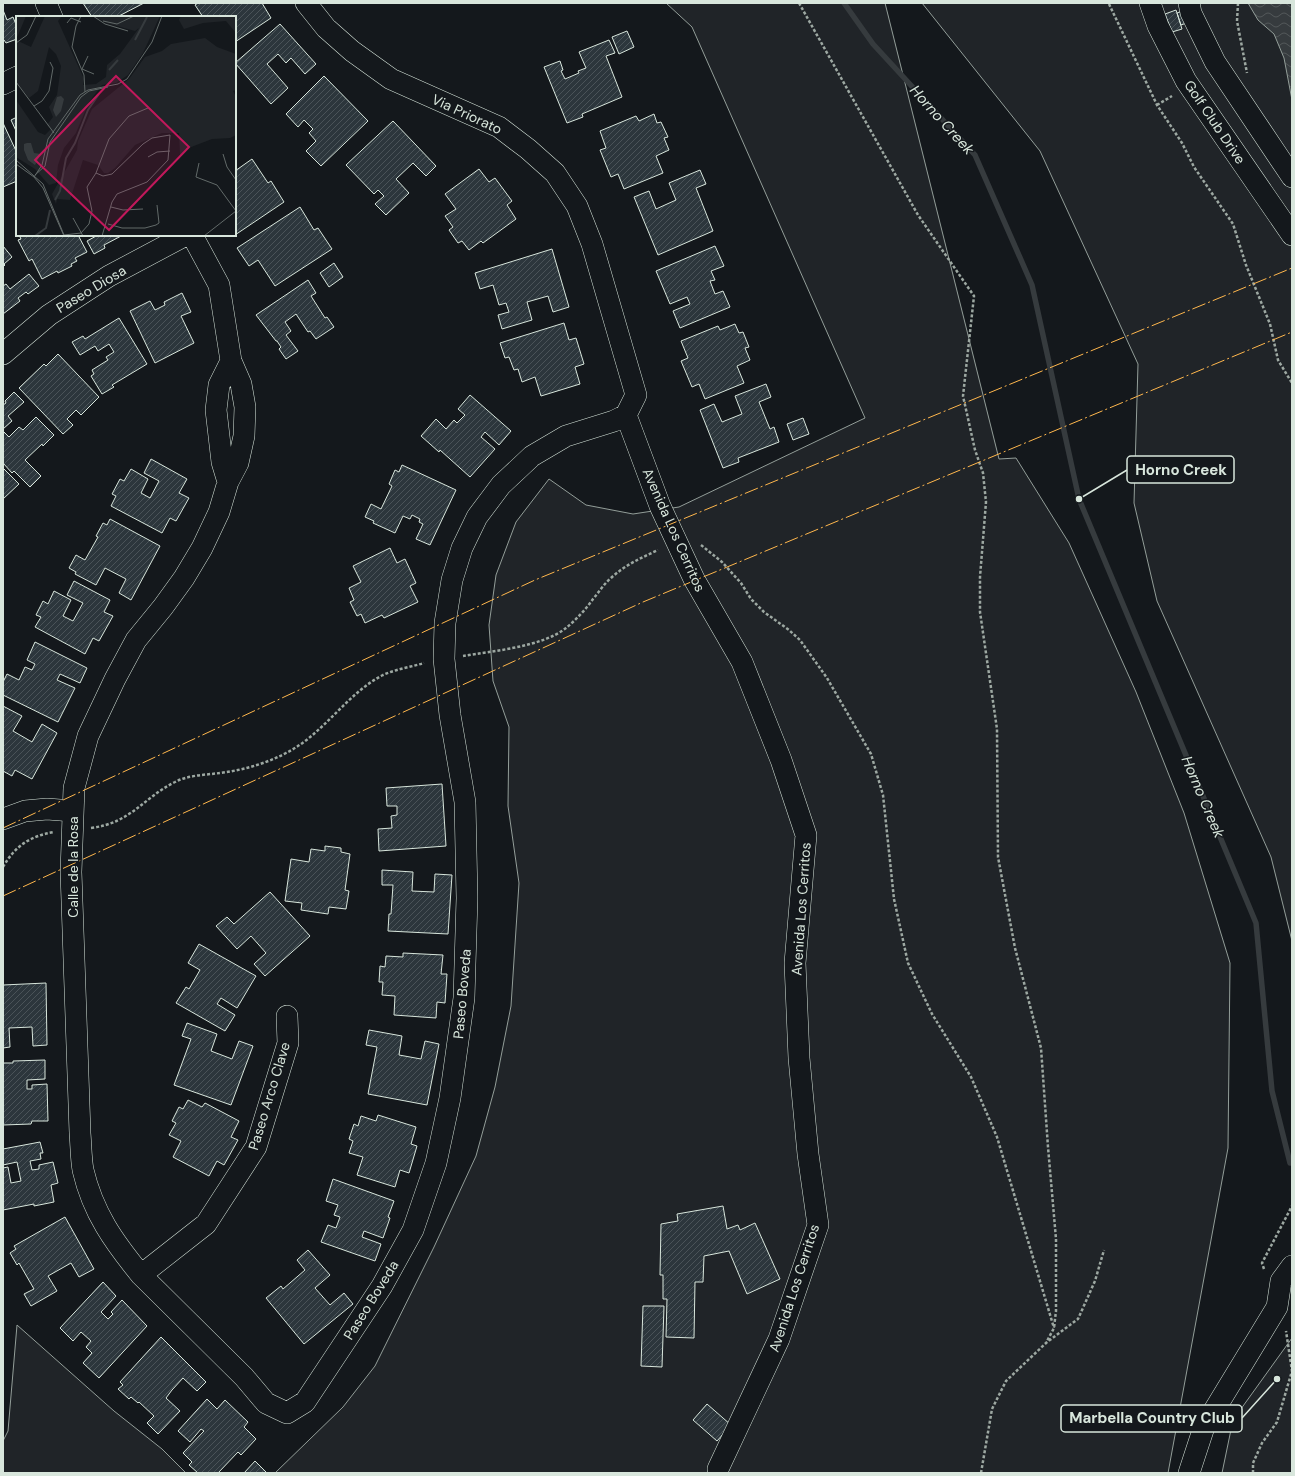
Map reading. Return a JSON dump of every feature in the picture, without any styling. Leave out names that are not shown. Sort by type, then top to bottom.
[{"type":"street","points":[[46,3],[52,16]]},
{"type":"street","name":"Via Priorato","points":[[306,3],[326,28],[352,51],[390,79],[499,127],[528,149],[555,173],[577,206],[592,244],[636,395],[626,415]]},
{"type":"street","name":"Golf Club Drive","points":[[1150,3],[1158,26],[1186,81],[1292,235]]},
{"type":"street","points":[[1189,3],[1191,13],[1214,62],[1292,177]]},
{"type":"street","points":[[3,84],[16,78]]},
{"type":"street","name":"Paseo Diosa","points":[[3,354],[48,314],[109,276],[184,236]]},
{"type":"street","name":"Calle de la Rosa","points":[[141,1275],[111,1236],[93,1202],[83,1169],[80,1133],[71,872],[74,788],[88,736],[115,679],[136,640],[184,578],[202,548],[219,512],[228,482],[238,463],[244,436],[245,407],[240,384],[230,361],[219,285],[193,236]]},
{"type":"street","points":[[228,482],[222,462],[216,410],[219,385],[230,361]]},
{"type":"street","name":"Paseo Boveda","points":[[141,1275],[244,1377],[266,1403],[287,1413],[305,1402],[382,1286],[413,1230],[436,1163],[450,1098],[464,998],[467,898],[465,802],[450,715],[444,659],[445,623],[452,580],[462,548],[477,517],[501,485],[532,456],[566,436],[614,421],[626,415]]},
{"type":"street","name":"Avenida Los Cerritos","points":[[626,415],[660,506],[694,579],[742,662],[781,760],[806,835],[795,963],[799,1058],[808,1154],[818,1225],[779,1339],[718,1469]]},
{"type":"street","points":[[3,819],[25,811],[47,809],[73,820]]},
{"type":"street","name":"Paseo Arco Clave","points":[[141,1275],[206,1224],[256,1147],[288,1043],[287,1016]]},
{"type":"street","points":[[1189,1473],[1204,1427],[1284,1303],[1288,1279]]},
{"type":"path","points":[[799,3],[918,215],[974,296],[963,396],[975,450],[983,473],[986,502],[980,577],[980,612],[996,729],[998,857],[1015,948],[1041,1048],[1056,1239],[1056,1311],[1054,1328],[1046,1343]]},
{"type":"path","points":[[1238,3],[1237,21],[1248,78]]},
{"type":"path","points":[[1109,4],[1157,105],[1182,143],[1194,167],[1233,224],[1246,265],[1270,324],[1278,360],[1292,382]]},
{"type":"path","points":[[3,867],[12,853],[22,843],[73,820],[105,826],[117,822],[141,806],[161,789],[180,780],[266,763],[288,753],[311,737],[364,688],[384,675],[405,668],[444,659]]},
{"type":"path","points":[[981,1473],[992,1408],[1006,1381],[1046,1343],[1078,1319],[1095,1281],[1104,1250]]},
{"type":"shaded area","points":[[666,3],[885,3],[999,459],[1016,458],[1069,543],[1136,692],[1184,813],[1230,963],[1228,1148],[1168,1473],[275,1473],[343,1407],[375,1366],[434,1247],[476,1156],[495,1087],[511,1006],[519,883],[508,806],[509,727],[493,681],[489,625],[496,575],[516,522],[549,479],[586,505],[633,514],[679,507],[865,418],[692,27]]},
{"type":"shaded area","points":[[922,3],[1292,3],[1292,941],[1271,857],[1157,601],[1134,503],[1138,364],[1040,151]]},
{"type":"shaded area","points":[[17,1325],[114,1411],[162,1449],[186,1473],[3,1473],[3,1441],[8,1431]]},
{"type":"shaded area","points":[[1292,1338],[1292,1473],[1222,1473],[1233,1420]]},
{"type":"water","points":[[1248,3],[1292,3],[1292,100],[1284,58],[1274,34],[1258,20]]},
{"type":"building","points":[[83,3],[144,3],[119,16],[91,16]]},
{"type":"building","points":[[198,3],[262,3],[271,18],[236,41],[236,16],[202,16],[195,5]]},
{"type":"building","points":[[1190,8],[1194,20],[1181,25],[1177,13]]},
{"type":"building","points":[[3,10],[7,20],[13,17],[16,24],[16,39],[6,43],[4,40],[3,41]]},
{"type":"building","points":[[1176,10],[1182,29],[1172,32],[1165,14]]},
{"type":"building","points":[[280,24],[316,64],[305,74],[291,58],[286,63],[278,54],[267,64],[288,88],[271,104],[236,64],[236,62]]},
{"type":"building","points":[[627,31],[634,47],[619,54],[612,37]]},
{"type":"building","points":[[609,40],[615,53],[606,56],[622,97],[582,114],[583,117],[567,123],[544,67],[560,61],[563,70],[561,71],[565,79],[586,68],[579,52]]},
{"type":"building","points":[[324,76],[368,121],[321,166],[306,151],[316,141],[309,133],[313,129],[304,120],[298,127],[286,114]]},
{"type":"building","points":[[654,114],[657,123],[661,122],[668,137],[664,138],[669,150],[656,156],[663,173],[624,189],[618,174],[611,177],[600,150],[606,148],[600,131],[636,116],[639,121]]},
{"type":"building","points":[[16,118],[16,131],[11,120]]},
{"type":"building","points":[[393,121],[436,166],[426,176],[413,163],[396,179],[409,193],[386,215],[375,204],[384,196],[378,190],[374,194],[346,165]]},
{"type":"building","points":[[3,123],[16,151],[16,181],[3,187]]},
{"type":"building","points":[[252,159],[268,183],[271,181],[284,202],[236,234],[236,170]]},
{"type":"building","points":[[479,169],[489,182],[495,178],[512,201],[507,205],[516,219],[483,243],[481,241],[469,250],[462,241],[458,243],[449,230],[453,227],[445,216],[456,209],[445,194]]},
{"type":"building","points":[[700,170],[706,184],[696,188],[713,231],[658,255],[634,197],[649,191],[656,209],[676,200],[669,183]]},
{"type":"building","points":[[300,207],[314,230],[318,228],[332,249],[275,286],[258,260],[249,266],[237,248]]},
{"type":"building","points":[[20,236],[79,236],[87,252],[75,258],[77,261],[71,264],[72,266],[58,273],[57,271],[42,279],[32,259],[29,261],[18,240],[21,239]]},
{"type":"building","points":[[96,236],[121,236],[104,245],[105,248],[94,254],[87,241]]},
{"type":"building","points":[[3,246],[12,257],[4,264],[5,265],[3,267]]},
{"type":"building","points":[[715,246],[724,266],[711,271],[715,280],[710,281],[715,294],[723,291],[730,307],[680,328],[673,311],[690,304],[687,297],[670,304],[656,271]]},
{"type":"building","points":[[552,249],[569,307],[553,312],[548,296],[527,302],[532,320],[502,329],[498,315],[509,312],[506,303],[499,305],[493,285],[480,289],[475,273]]},
{"type":"building","points":[[334,263],[343,277],[329,287],[320,273]]},
{"type":"building","points":[[29,274],[39,286],[28,294],[26,292],[18,298],[20,301],[3,314],[3,286],[6,284],[10,289]]},
{"type":"building","points":[[308,280],[316,293],[311,296],[325,318],[327,317],[334,327],[316,339],[310,331],[308,332],[296,314],[285,322],[291,331],[286,335],[298,351],[286,359],[279,349],[281,347],[277,341],[256,315]]},
{"type":"building","points":[[182,293],[191,312],[181,316],[194,343],[155,363],[130,311],[150,301],[155,310],[165,305],[164,302]]},
{"type":"building","points":[[119,318],[147,364],[112,385],[114,387],[102,394],[91,376],[94,374],[92,370],[108,360],[106,357],[114,352],[109,344],[98,351],[95,346],[80,355],[72,342],[83,336],[85,339]]},
{"type":"building","points":[[564,323],[569,340],[576,338],[584,364],[575,367],[580,384],[541,396],[535,377],[522,382],[518,369],[514,370],[509,357],[505,358],[500,343]]},
{"type":"building","points":[[735,324],[739,333],[743,332],[749,347],[745,348],[750,360],[737,366],[744,383],[705,399],[699,384],[692,387],[681,361],[688,358],[681,341],[718,326],[720,330]]},
{"type":"building","points":[[58,354],[99,397],[81,415],[76,410],[67,419],[73,425],[63,434],[19,388],[44,364],[46,366]]},
{"type":"building","points":[[766,384],[771,397],[759,402],[770,429],[774,427],[779,442],[738,458],[739,462],[723,468],[700,410],[714,404],[722,422],[742,414],[735,396]]},
{"type":"building","points":[[14,392],[24,402],[8,416],[12,421],[3,429],[3,405]]},
{"type":"building","points":[[470,395],[511,431],[499,445],[485,432],[481,437],[495,449],[470,477],[440,450],[439,452],[421,436],[436,419],[446,429],[454,420],[457,423],[465,415],[458,409]]},
{"type":"building","points":[[36,417],[54,435],[25,460],[41,476],[30,487],[14,471],[12,473],[3,463],[3,431],[9,437],[19,427],[23,430]]},
{"type":"building","points":[[803,418],[809,434],[793,440],[787,424]]},
{"type":"building","points":[[151,459],[187,479],[179,493],[189,498],[176,521],[170,518],[162,533],[111,506],[116,496],[112,494],[120,479],[124,481],[131,469],[148,479],[141,493],[150,498],[159,481],[144,473]]},
{"type":"building","points":[[402,465],[456,490],[430,545],[416,539],[423,524],[419,522],[420,519],[412,515],[410,519],[403,516],[395,533],[373,523],[374,521],[365,517],[371,504],[381,509],[392,486],[389,484],[395,470],[399,472]]},
{"type":"building","points":[[3,468],[19,484],[3,499]]},
{"type":"building","points":[[110,519],[160,546],[131,600],[119,593],[126,579],[105,568],[96,585],[75,574],[76,572],[69,568],[76,555],[85,560],[98,537],[96,536],[103,523],[107,525]]},
{"type":"building","points":[[390,548],[397,563],[405,559],[416,583],[410,586],[418,602],[384,618],[382,615],[365,623],[361,614],[357,616],[350,602],[354,600],[349,588],[361,582],[353,566]]},
{"type":"building","points":[[74,581],[110,600],[104,612],[113,616],[99,641],[93,638],[85,654],[35,627],[41,617],[36,615],[43,601],[48,604],[54,591],[71,600],[63,616],[73,621],[83,603],[67,595]]},
{"type":"building","points":[[35,642],[87,668],[80,683],[60,674],[57,680],[75,688],[58,722],[3,695],[3,682],[7,674],[19,680],[25,667],[32,670],[35,664],[27,660]]},
{"type":"building","points":[[3,706],[22,716],[13,731],[32,742],[42,724],[57,733],[32,779],[15,770],[12,776],[3,771]]},
{"type":"building","points":[[442,784],[446,846],[379,851],[378,829],[392,828],[391,816],[397,815],[397,806],[387,806],[386,788]]},
{"type":"building","points":[[325,846],[341,848],[341,852],[350,854],[345,890],[349,891],[346,909],[329,907],[328,914],[301,910],[302,903],[285,901],[291,859],[309,862],[311,849],[325,851]]},
{"type":"building","points":[[382,870],[413,872],[412,891],[434,892],[435,874],[452,875],[448,934],[388,931],[393,885],[382,885]]},
{"type":"building","points":[[270,892],[310,936],[265,976],[254,964],[266,953],[251,936],[237,949],[216,926],[227,917],[234,924]]},
{"type":"building","points":[[199,944],[256,976],[237,1008],[221,998],[217,1004],[235,1015],[225,1031],[176,1003],[186,987],[189,989],[200,970],[188,963]]},
{"type":"building","points":[[403,953],[443,955],[441,974],[447,974],[445,1003],[437,1002],[436,1018],[394,1015],[395,996],[382,995],[383,982],[379,982],[380,966],[385,967],[386,956],[403,957]]},
{"type":"building","points":[[46,983],[47,1045],[33,1046],[32,1027],[9,1028],[10,1047],[3,1048],[3,985]]},
{"type":"building","points":[[187,1023],[217,1034],[211,1051],[232,1059],[239,1041],[253,1046],[231,1105],[174,1085],[191,1039],[182,1036]]},
{"type":"building","points":[[369,1030],[402,1036],[399,1055],[421,1059],[425,1041],[439,1044],[427,1105],[368,1094],[377,1047],[366,1045]]},
{"type":"building","points":[[45,1060],[45,1079],[27,1080],[27,1089],[32,1089],[32,1085],[47,1084],[48,1121],[32,1121],[31,1124],[3,1125],[3,1063],[13,1063],[13,1061]]},
{"type":"building","points":[[188,1100],[202,1107],[205,1103],[239,1121],[231,1137],[238,1140],[224,1165],[217,1161],[209,1176],[173,1157],[181,1141],[169,1135],[176,1123],[172,1121],[179,1107],[183,1109]]},
{"type":"building","points":[[378,1115],[416,1127],[411,1144],[417,1146],[409,1173],[400,1170],[395,1187],[357,1175],[363,1157],[349,1153],[353,1141],[349,1139],[354,1124],[358,1126],[361,1116],[376,1121]]},
{"type":"building","points":[[40,1142],[43,1153],[40,1153],[41,1159],[30,1161],[32,1170],[39,1169],[39,1165],[53,1162],[58,1183],[51,1185],[54,1202],[3,1210],[3,1168],[8,1167],[11,1183],[21,1181],[17,1162],[3,1165],[3,1149]]},
{"type":"building","points":[[333,1179],[394,1201],[383,1238],[364,1231],[362,1237],[381,1244],[375,1261],[321,1242],[328,1225],[336,1228],[340,1217],[334,1215],[338,1205],[326,1201]]},
{"type":"building","points":[[723,1206],[727,1229],[738,1225],[740,1230],[755,1223],[780,1279],[747,1294],[729,1251],[704,1256],[703,1282],[695,1282],[694,1338],[666,1337],[667,1299],[663,1299],[663,1275],[660,1275],[661,1224],[678,1221],[677,1214]]},
{"type":"building","points":[[65,1217],[94,1269],[79,1277],[71,1263],[48,1276],[57,1291],[31,1306],[24,1294],[34,1289],[19,1263],[17,1265],[10,1253],[16,1249],[14,1246]]},
{"type":"building","points":[[308,1250],[330,1275],[315,1288],[330,1305],[344,1293],[353,1304],[304,1344],[266,1298],[281,1286],[283,1289],[305,1270],[297,1260]]},
{"type":"building","points":[[103,1282],[116,1296],[101,1312],[108,1319],[113,1314],[111,1312],[122,1300],[147,1326],[99,1378],[83,1363],[92,1353],[86,1347],[91,1341],[81,1332],[73,1341],[60,1328]]},
{"type":"building","points":[[643,1306],[664,1306],[662,1367],[641,1366]]},
{"type":"building","points":[[161,1337],[206,1382],[197,1391],[183,1378],[166,1398],[180,1411],[158,1434],[147,1423],[154,1416],[139,1402],[138,1403],[131,1397],[129,1399],[118,1389],[123,1385],[120,1382]]},
{"type":"building","points":[[207,1399],[217,1409],[225,1400],[248,1422],[244,1427],[256,1439],[241,1455],[238,1452],[218,1473],[198,1473],[189,1465],[192,1462],[183,1453],[204,1431],[201,1429],[190,1442],[178,1431]]},
{"type":"building","points":[[707,1404],[731,1425],[717,1441],[693,1420]]},
{"type":"building","points":[[255,1461],[267,1473],[244,1473]]},
{"type":"waterway","name":"Horno Creek","points":[[844,3],[873,44],[975,155],[1032,285],[1079,499],[1256,923],[1272,1091],[1290,1163]]},
{"type":"power","points":[[3,828],[535,580],[1292,268]]},
{"type":"power","points":[[3,896],[643,602],[1292,332]]},
{"type":"place","name":"Horno Creek","points":[[1079,499]]},
{"type":"place","name":"Marbella Country Club","points":[[1277,1379]]}]
